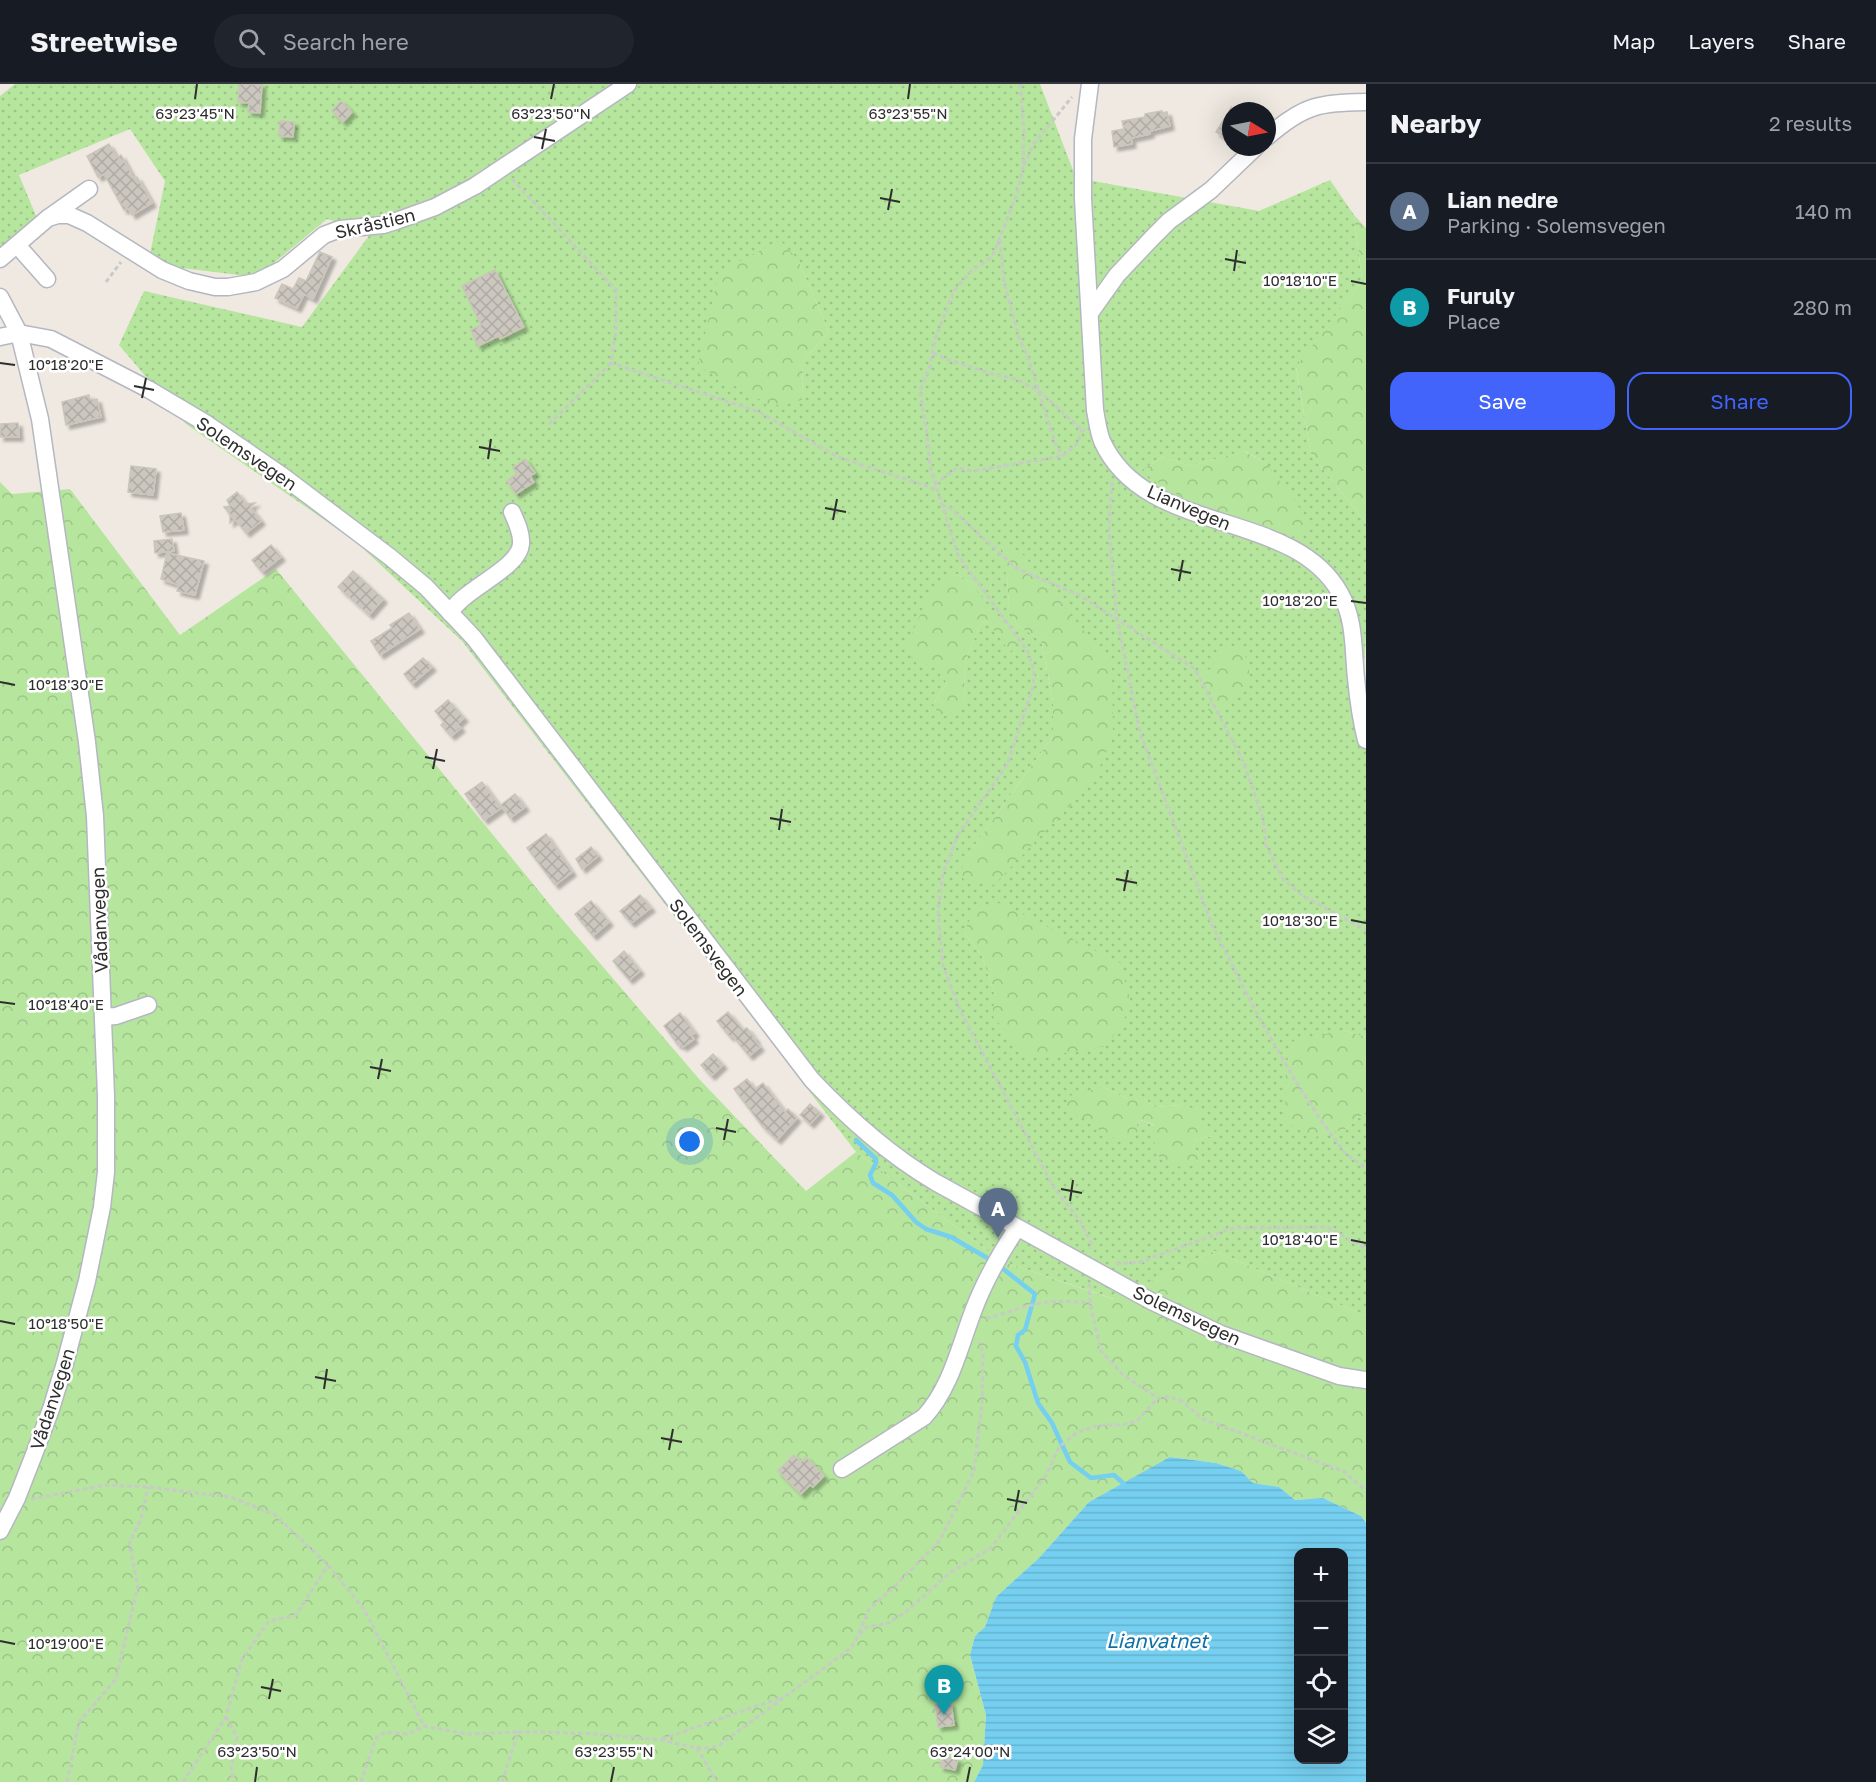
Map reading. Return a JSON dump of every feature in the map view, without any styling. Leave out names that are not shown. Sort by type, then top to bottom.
[{"type":"street","name":"Skråstien","points":[[48,218],[58,215],[76,217],[162,270],[203,285],[228,287],[256,282],[283,269],[324,235],[340,229],[383,225],[435,207],[503,169],[628,84]]},
{"type":"street","name":"Lianvegen","points":[[1083,86],[1085,250],[1095,410],[1090,430],[1102,441],[1114,460],[1136,483],[1208,519],[1281,543],[1310,560],[1331,581],[1340,594],[1349,615],[1360,715],[1366,740]]},
{"type":"street","points":[[1276,130],[1293,116],[1315,106],[1328,103],[1365,103]]},
{"type":"street","points":[[1090,313],[1117,275],[1153,237],[1169,221],[1211,190],[1247,156]]},
{"type":"street","points":[[0,259],[48,218],[89,189]]},
{"type":"street","points":[[17,245],[47,279]]},
{"type":"street","name":"Vådanvegen","points":[[0,297],[19,333],[39,419],[87,741],[95,816],[106,1172],[102,1207],[87,1281],[65,1363],[51,1409],[17,1497],[0,1531]]},
{"type":"street","points":[[0,337],[19,333]]},
{"type":"street","name":"Solemsvegen","points":[[19,333],[51,339],[71,348],[207,424],[356,530],[426,587],[474,638],[812,1080],[859,1128],[905,1164],[1151,1301],[1221,1334],[1340,1376],[1366,1380]]},
{"type":"street","points":[[450,613],[462,598],[519,553],[520,532],[512,512]]},
{"type":"street","points":[[103,1017],[116,1016],[148,1005]]},
{"type":"street","points":[[842,1469],[924,1417],[932,1408],[949,1377],[985,1281],[1017,1228]]},
{"type":"path","points":[[1020,84],[1024,130],[1023,168]]},
{"type":"path","points":[[1083,86],[1033,145],[1023,168],[1017,194],[992,257],[971,271],[954,291],[935,339],[930,366],[920,391],[930,466],[958,555],[1028,652],[1034,670],[1033,687],[1007,765],[958,835],[943,873],[938,911],[943,966],[961,1012],[1054,1188],[1081,1222],[1090,1244],[1090,1303],[1101,1352],[1123,1375],[1158,1398],[1182,1401],[1203,1419],[1345,1473],[1366,1491]]},
{"type":"path","points":[[503,169],[616,290],[616,328],[611,363],[549,424]]},
{"type":"path","points":[[1000,238],[1004,282],[1019,337],[1030,363],[1055,442],[1063,456]]},
{"type":"path","points":[[106,282],[116,271],[126,249]]},
{"type":"path","points":[[933,353],[992,374],[1016,379],[1039,392],[1090,430],[1063,456],[974,471],[957,468],[935,484]]},
{"type":"path","points":[[611,363],[759,412],[838,457],[936,489]]},
{"type":"path","points":[[1114,460],[1109,530],[1117,619],[1140,733],[1213,927],[1256,1012],[1296,1082],[1345,1153],[1366,1168]]},
{"type":"path","points":[[941,505],[948,506],[1016,568],[1079,595],[1195,669],[1243,760],[1263,818],[1266,845],[1283,879],[1303,896],[1366,930]]},
{"type":"path","points":[[1089,1265],[1140,1262],[1233,1228],[1327,1227],[1366,1249]]},
{"type":"path","points":[[361,1782],[376,1738],[385,1732],[408,1734],[424,1726],[467,1734],[585,1733],[660,1740],[707,1749],[718,1746],[851,1648],[869,1609],[940,1540],[974,1472],[982,1405],[983,1352],[970,1320],[1006,1314],[1032,1305],[1065,1301],[1090,1303]]},
{"type":"path","points":[[858,1636],[867,1627],[889,1623],[908,1610],[951,1572],[991,1548],[1047,1474],[1059,1447],[1078,1431],[1099,1425],[1124,1425],[1137,1421],[1158,1398]]},
{"type":"path","points":[[17,1497],[34,1500],[106,1485],[148,1487],[231,1497],[275,1515],[328,1565],[364,1609],[424,1726]]},
{"type":"path","points":[[67,1782],[79,1722],[116,1679],[138,1586],[129,1544],[141,1519],[148,1487]]},
{"type":"path","points":[[183,1782],[226,1717],[242,1659],[269,1621],[296,1615],[328,1565]]},
{"type":"path","points":[[660,1740],[787,1695]]},
{"type":"path","points":[[226,1717],[237,1737],[231,1768],[234,1782]]},
{"type":"path","points":[[502,1782],[518,1732]]},
{"type":"path","points":[[697,1748],[717,1782]]},
{"type":"green space","points":[[15,84],[1040,84],[1076,178],[1259,211],[1330,180],[1354,215],[1362,281],[1296,368],[1311,454],[1366,523],[1366,637],[1362,697],[1366,712],[1366,1037],[1343,1030],[1345,1129],[1366,1112],[1366,1316],[1214,1251],[1114,1299],[1001,1261],[856,1152],[462,641],[355,541],[186,424],[119,345],[144,291],[302,327],[371,233],[327,219],[257,277],[148,264],[165,181],[130,129],[19,175],[39,223],[0,249],[0,96]],"holes":[[[798,260],[829,332],[803,361],[802,400]],[[1245,451],[1266,463],[1140,471],[1163,457],[1191,466]],[[1020,552],[1111,666],[962,863],[1053,736],[1053,701],[1041,640],[1017,625],[1009,608],[1007,575]],[[957,574],[972,584],[1010,651],[987,621],[981,623],[964,664],[965,705],[933,704],[947,683],[932,663],[931,591]],[[964,932],[1107,1046],[995,996],[982,956]],[[1103,1087],[1128,1099],[1144,1099],[1155,1107],[1182,1105],[1213,1136],[1195,1140],[1193,1147],[1203,1160],[1154,1140],[1155,1126],[1141,1120],[1137,1123]]]},
{"type":"green space","points":[[1354,215],[1366,228],[1366,523],[1311,454],[1296,367],[1362,281]]},
{"type":"green space","points":[[780,240],[798,260],[829,332],[803,361],[802,400],[772,406],[698,366],[719,272]]},
{"type":"green space","points":[[1244,451],[1266,463],[1313,526],[1290,538],[1183,498],[1140,471],[1163,457],[1191,466]]},
{"type":"green space","points":[[0,482],[12,494],[70,489],[180,635],[276,569],[556,912],[700,1080],[806,1191],[856,1152],[1001,1261],[1113,1299],[1214,1251],[1366,1316],[1366,1523],[1361,1516],[1323,1498],[1295,1500],[1279,1487],[1253,1483],[1241,1471],[1216,1463],[1171,1457],[1089,1502],[1039,1558],[996,1597],[985,1627],[975,1636],[970,1655],[986,1715],[983,1765],[974,1782],[0,1782]]},
{"type":"green space","points":[[1003,546],[1020,551],[1112,666],[1113,737],[1094,780],[994,885],[963,879],[962,863],[1053,736],[1053,701],[1041,640],[1017,625],[1009,609],[1007,575],[997,559]]},
{"type":"green space","points":[[957,574],[972,584],[1018,645],[1010,652],[987,621],[981,623],[964,664],[965,705],[941,718],[933,704],[947,683],[932,664],[917,664],[905,649],[931,590]]},
{"type":"green space","points":[[1241,644],[1249,667],[1249,683],[1225,702],[1222,713],[1213,718],[1208,709],[1213,693],[1203,687],[1197,676],[1203,670],[1213,669],[1214,661],[1221,649]]},
{"type":"green space","points":[[1000,903],[1120,963],[1132,1006],[1107,1046],[1029,1059],[992,1015],[995,996],[982,956],[964,932],[975,908]]},
{"type":"green space","points":[[1343,1030],[1366,1037],[1366,1112],[1345,1129],[1312,1138],[1285,1121],[1286,1068],[1291,1042]]},
{"type":"green space","points":[[1103,1087],[1128,1099],[1144,1099],[1155,1107],[1182,1105],[1199,1110],[1201,1120],[1215,1132],[1213,1136],[1195,1140],[1193,1147],[1203,1160],[1185,1167],[1174,1165],[1157,1155],[1154,1125],[1141,1120],[1137,1123],[1138,1131],[1126,1140],[1109,1137],[1065,1106],[1069,1096]]},
{"type":"water","name":"Lianvatnet","points":[[1170,1457],[1216,1463],[1241,1471],[1253,1483],[1279,1487],[1295,1500],[1323,1498],[1361,1516],[1366,1523],[1366,1782],[974,1782],[983,1765],[986,1715],[970,1655],[975,1636],[985,1627],[996,1597],[1039,1558],[1089,1502]]},
{"type":"building","points":[[239,84],[262,84],[260,113],[248,112],[249,103],[238,102]]},
{"type":"building","points":[[341,101],[352,112],[343,122],[332,111]]},
{"type":"building","points":[[1162,111],[1162,113],[1167,112],[1170,126],[1131,138],[1132,144],[1114,147],[1112,131],[1124,129],[1122,121]]},
{"type":"building","points":[[280,121],[294,122],[293,137],[279,136]]},
{"type":"building","points":[[1222,122],[1222,136],[1216,132]]},
{"type":"building","points":[[109,144],[117,158],[121,155],[134,179],[137,177],[152,203],[132,215],[128,208],[124,210],[104,174],[98,177],[87,156]]},
{"type":"building","points":[[320,252],[332,257],[313,299],[304,294],[297,308],[275,298],[282,284],[293,289],[299,278],[306,281]]},
{"type":"building","points":[[495,270],[524,327],[500,339],[499,336],[478,346],[471,330],[481,325],[462,286]]},
{"type":"building","points":[[89,395],[90,400],[97,399],[101,417],[66,425],[62,402]]},
{"type":"building","points":[[18,423],[19,437],[0,437],[1,424]]},
{"type":"building","points":[[525,459],[535,473],[530,476],[534,482],[516,494],[507,481],[517,474],[513,468]]},
{"type":"building","points":[[131,466],[156,469],[153,495],[128,492]]},
{"type":"building","points":[[237,492],[246,504],[255,503],[250,507],[261,521],[246,533],[235,519],[230,523],[230,514],[224,507],[230,506],[227,500]]},
{"type":"building","points":[[181,513],[184,530],[163,532],[160,516]]},
{"type":"building","points":[[172,539],[174,551],[155,553],[154,541]]},
{"type":"building","points":[[271,545],[281,557],[262,572],[252,560]]},
{"type":"building","points":[[167,553],[204,561],[195,595],[177,591],[179,585],[161,579]]},
{"type":"building","points":[[353,571],[383,599],[369,615],[338,587]]},
{"type":"building","points":[[409,613],[420,629],[380,655],[371,641],[392,628],[390,625]]},
{"type":"building","points":[[423,658],[432,667],[412,684],[404,674]]},
{"type":"building","points":[[448,700],[464,718],[457,724],[461,728],[451,736],[441,725],[444,722],[435,711]]},
{"type":"building","points":[[482,782],[501,808],[484,820],[465,794]]},
{"type":"building","points":[[515,794],[525,807],[510,818],[501,805]]},
{"type":"building","points":[[546,834],[572,872],[555,885],[527,848]]},
{"type":"building","points":[[591,847],[598,856],[582,869],[576,859]]},
{"type":"building","points":[[640,895],[651,908],[631,923],[620,911]]},
{"type":"building","points":[[591,901],[609,922],[593,936],[575,914]]},
{"type":"building","points":[[624,951],[640,971],[629,980],[613,961]]},
{"type":"building","points":[[728,1012],[743,1030],[747,1028],[760,1047],[749,1056],[717,1021]]},
{"type":"building","points":[[680,1013],[695,1033],[691,1035],[694,1039],[683,1047],[678,1045],[664,1026]]},
{"type":"building","points":[[713,1054],[723,1065],[711,1076],[701,1065]]},
{"type":"building","points":[[747,1079],[755,1089],[763,1083],[785,1112],[788,1109],[797,1118],[777,1140],[763,1127],[734,1089]]},
{"type":"building","points":[[810,1104],[820,1113],[810,1124],[800,1115]]},
{"type":"building","points":[[794,1455],[801,1462],[806,1457],[824,1476],[813,1487],[810,1485],[801,1494],[778,1471]]},
{"type":"building","points":[[951,1703],[954,1725],[938,1727],[935,1705]]},
{"type":"building","points":[[943,1756],[958,1759],[955,1770],[940,1767]]},
{"type":"waterway","points":[[856,1140],[876,1159],[870,1175],[873,1183],[892,1195],[916,1222],[926,1229],[951,1237],[989,1259]]},
{"type":"waterway","points":[[1002,1268],[1035,1294],[1025,1330],[1018,1335],[1016,1346],[1025,1362],[1038,1403],[1052,1423],[1070,1462],[1091,1478],[1114,1475],[1124,1484]]},
{"type":"place","name":"Lian nedre","points":[[998,1238]]},
{"type":"place","name":"Furuly","points":[[944,1715]]}]
